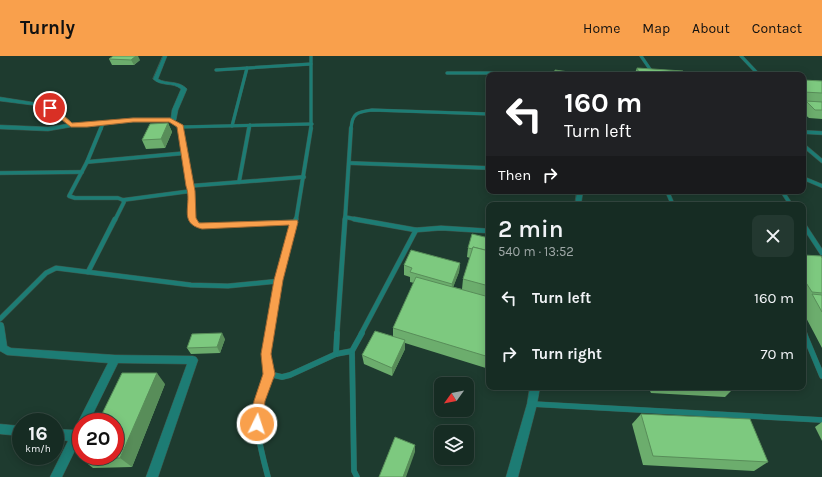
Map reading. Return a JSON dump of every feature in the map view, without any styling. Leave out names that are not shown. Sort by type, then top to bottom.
[{"type":"street","points":[[0,127],[48,129],[71,125],[133,120],[174,119],[175,110],[184,89],[181,85],[159,82],[155,78],[165,56]]},
{"type":"street","points":[[0,99],[49,106],[71,125]]},
{"type":"street","points":[[0,326],[3,348],[10,352],[115,359],[193,360],[152,477]]},
{"type":"street","points":[[88,413],[115,359]]},
{"type":"street","points":[[512,477],[534,390]]},
{"type":"street","points":[[0,430],[12,431]]},
{"type":"street","points":[[56,477],[72,446]]},
{"type":"lane","points":[[268,477],[259,444],[257,424],[260,401],[269,374],[266,354],[279,280],[298,211],[312,124],[311,56]]},
{"type":"lane","points":[[641,56],[652,72]]},
{"type":"lane","points":[[741,56],[756,72]]},
{"type":"lane","points":[[216,70],[311,64]]},
{"type":"lane","points":[[232,126],[247,68]]},
{"type":"lane","points":[[447,73],[486,73]]},
{"type":"lane","points":[[336,354],[353,115],[372,110],[486,114]]},
{"type":"lane","points":[[170,120],[181,126],[312,124]]},
{"type":"lane","points":[[103,123],[87,162],[70,193],[70,197],[118,198],[123,200],[192,191]]},
{"type":"lane","points":[[239,182],[250,125]]},
{"type":"lane","points":[[181,126],[186,153],[189,186],[192,191],[192,218],[196,225],[294,222]]},
{"type":"lane","points":[[806,132],[822,133]]},
{"type":"lane","points":[[806,148],[822,161]]},
{"type":"lane","points":[[87,162],[186,153]]},
{"type":"lane","points":[[349,163],[486,168]]},
{"type":"lane","points":[[0,173],[82,172]]},
{"type":"lane","points":[[189,186],[304,177]]},
{"type":"lane","points":[[806,179],[822,186]]},
{"type":"lane","points":[[88,272],[124,202],[123,200]]},
{"type":"lane","points":[[345,217],[416,230],[441,228],[486,231]]},
{"type":"lane","points":[[806,229],[822,253]]},
{"type":"lane","points":[[357,477],[354,471],[352,351],[416,230]]},
{"type":"lane","points":[[0,319],[49,271],[60,268],[198,285],[228,286],[279,280]]},
{"type":"lane","points":[[806,337],[822,376]]},
{"type":"lane","points":[[269,374],[286,376],[336,354],[352,351]]},
{"type":"lane","points":[[532,404],[822,420]]},
{"type":"building","points":[[113,56],[136,56],[131,60],[109,59]]},
{"type":"building","points":[[637,68],[684,72],[639,72]]},
{"type":"building","points":[[555,70],[569,72],[555,72]]},
{"type":"building","points":[[806,80],[822,81],[822,93],[806,92]]},
{"type":"building","points":[[806,101],[822,102],[822,110],[815,110]]},
{"type":"building","points":[[168,123],[161,139],[142,140],[150,124]]},
{"type":"building","points":[[472,234],[486,237],[486,250],[473,247],[473,249],[468,248]]},
{"type":"building","points":[[473,247],[486,250],[486,285],[463,279]]},
{"type":"building","points":[[411,250],[460,263],[452,284],[410,272],[412,268],[404,265]]},
{"type":"building","points":[[806,255],[821,256],[822,258],[822,293],[812,292],[806,283]]},
{"type":"building","points":[[416,277],[486,296],[486,356],[393,328]]},
{"type":"building","points":[[812,294],[822,295],[822,312]]},
{"type":"building","points":[[375,331],[405,340],[392,368],[362,355]]},
{"type":"building","points":[[222,333],[217,347],[187,348],[192,334]]},
{"type":"building","points":[[122,373],[157,373],[124,449],[124,413],[102,413]]},
{"type":"building","points":[[641,414],[750,419],[768,462],[653,456]]},
{"type":"building","points":[[395,437],[415,445],[403,477],[379,477]]},
{"type":"route","points":[[50,108],[71,125],[87,125],[133,120],[170,120],[181,126],[186,153],[189,186],[192,191],[192,218],[196,225],[294,222],[280,274],[266,354],[269,374],[258,408],[257,424]]}]
